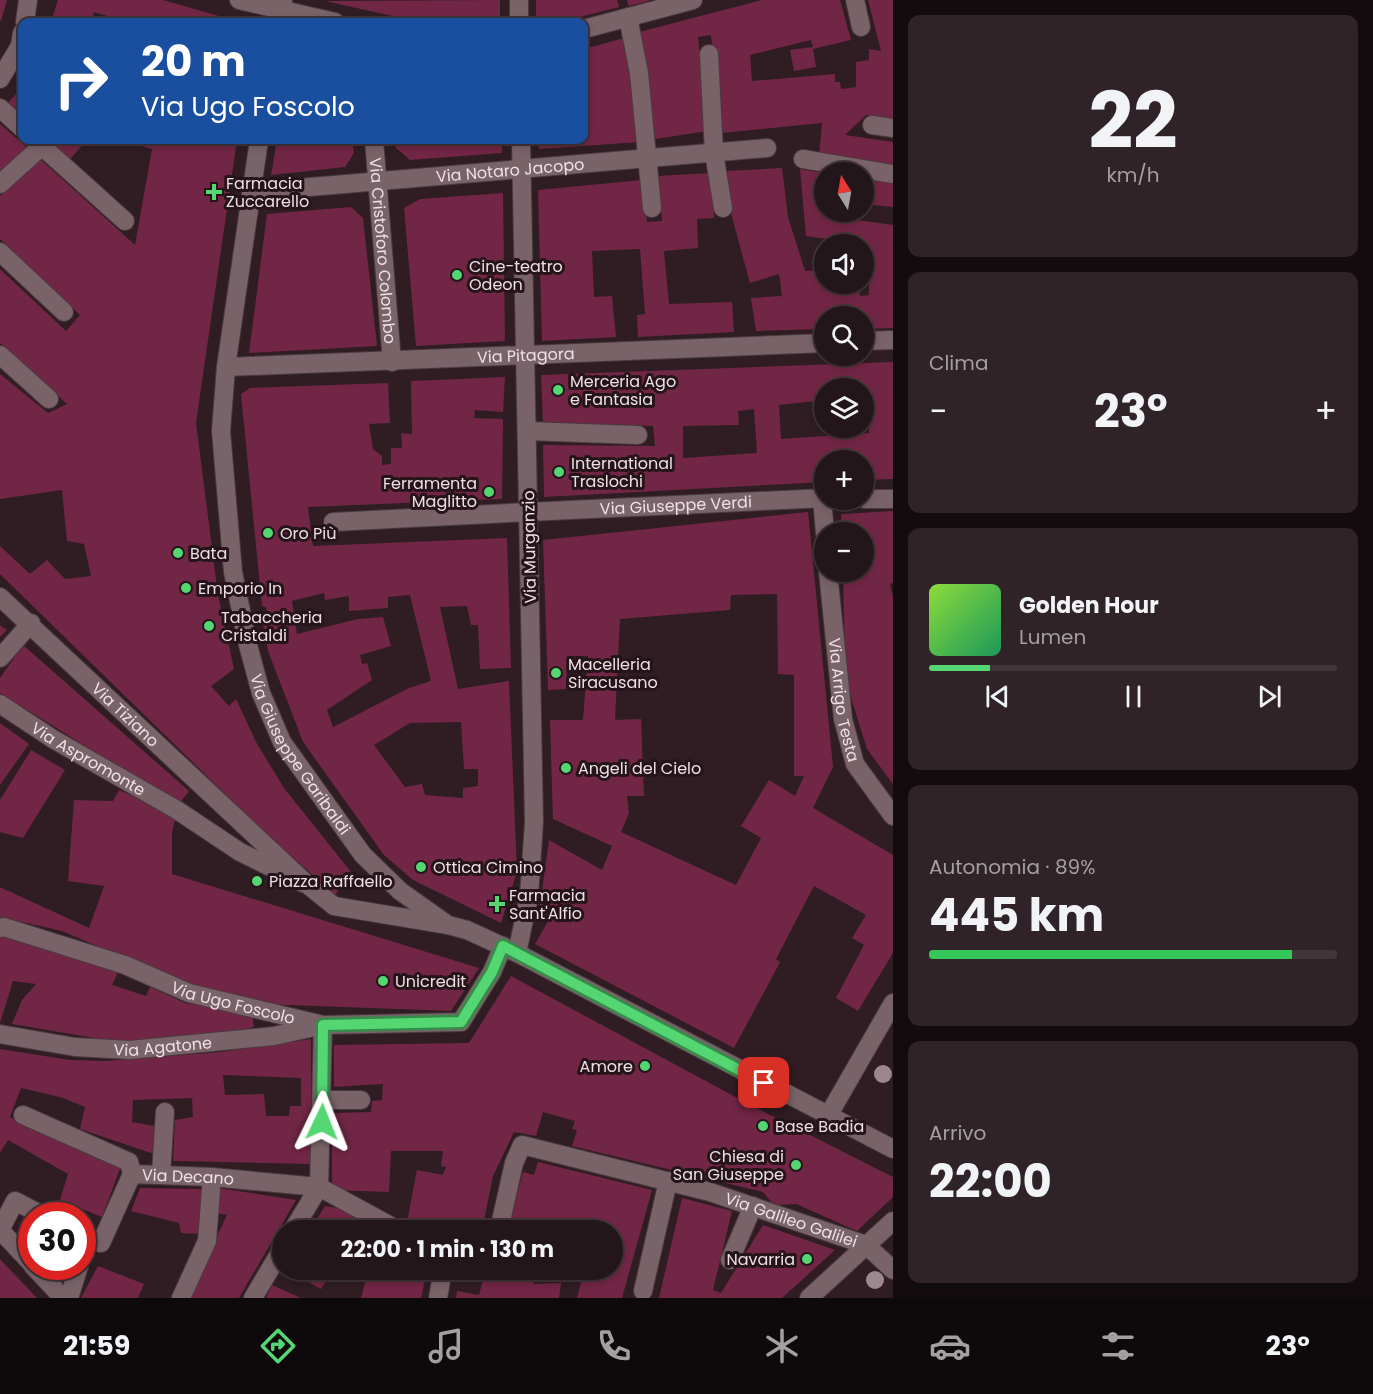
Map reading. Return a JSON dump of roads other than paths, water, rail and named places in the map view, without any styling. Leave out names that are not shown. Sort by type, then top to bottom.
[{"type":"street","points":[[25,18],[28,0]]},
{"type":"street","points":[[239,0],[315,18]]},
{"type":"street","points":[[519,0],[519,18]]},
{"type":"street","points":[[588,28],[693,0]]},
{"type":"street","points":[[855,0],[861,27]]},
{"type":"street","points":[[628,17],[639,73],[652,208]]},
{"type":"street","points":[[0,79],[18,49]]},
{"type":"street","points":[[709,54],[714,153],[723,208]]},
{"type":"street","points":[[0,108],[18,124]]},
{"type":"street","points":[[872,125],[893,128]]},
{"type":"street","points":[[0,184],[37,144]]},
{"type":"street","points":[[39,144],[125,221]]},
{"type":"street","name":"Via Giuseppe Garibaldi","points":[[258,144],[226,367],[221,431],[233,572],[248,645],[261,693],[282,742],[363,855],[400,891],[448,925],[467,930],[510,950],[893,1149]]},
{"type":"street","name":"Via Cristoforo Colombo","points":[[374,144],[392,362]]},
{"type":"street","name":"Via Murganzio","points":[[510,950],[529,896],[534,822],[521,144]]},
{"type":"street","name":"Via Notaro Jacopo","points":[[251,192],[767,148]]},
{"type":"street","points":[[803,159],[893,174]]},
{"type":"street","points":[[0,252],[64,312]]},
{"type":"street","points":[[874,341],[893,340]]},
{"type":"street","name":"Via Pitagora","points":[[226,367],[814,343]]},
{"type":"street","points":[[0,355],[49,399]]},
{"type":"street","points":[[527,431],[638,435]]},
{"type":"street","name":"Via Giuseppe Verdi","points":[[333,522],[814,498]]},
{"type":"street","points":[[874,499],[893,499]]},
{"type":"street","name":"Via Arrigo Testa","points":[[829,582],[838,685],[843,719],[855,764],[893,816]]},
{"type":"street","name":"Via Tiziano","points":[[0,597],[31,623],[308,885]]},
{"type":"street","points":[[0,658],[31,623]]},
{"type":"street","name":"Via Aspromonte","points":[[0,704],[53,739],[177,810],[240,852],[308,885]]},
{"type":"street","points":[[308,885],[334,906],[448,925]]},
{"type":"street","name":"Via Ugo Foscolo","points":[[0,928],[4,927],[125,966],[189,993],[323,1025],[461,1022],[492,972],[510,950]]},
{"type":"street","points":[[828,1116],[893,1003]]},
{"type":"street","points":[[299,1220],[319,1187],[323,1100],[323,1025]]},
{"type":"street","name":"Via Agatone","points":[[0,1034],[75,1047],[130,1050],[274,1036],[323,1025]]},
{"type":"street","points":[[323,1100],[361,1100]]},
{"type":"street","points":[[161,1175],[165,1112]]},
{"type":"street","points":[[23,1114],[129,1162],[132,1174]]},
{"type":"street","name":"Via Galileo Galilei","points":[[501,1220],[514,1163],[522,1145],[668,1181],[753,1206],[866,1245]]},
{"type":"street","name":"Via Decano","points":[[96,1230],[132,1174],[212,1177],[319,1187]]},
{"type":"street","points":[[181,1298],[207,1240],[212,1177]]},
{"type":"street","points":[[643,1291],[668,1181]]},
{"type":"street","points":[[319,1187],[380,1220]]},
{"type":"street","points":[[18,1203],[15,1202],[0,1230],[18,1250]]},
{"type":"street","points":[[730,1260],[753,1206]]},
{"type":"street","points":[[809,1298],[893,1221]]},
{"type":"street","points":[[866,1245],[893,1269]]},
{"type":"street","points":[[253,1298],[272,1266]]},
{"type":"street","points":[[46,1280],[63,1298]]},
{"type":"street","points":[[69,1298],[75,1280]]},
{"type":"street","points":[[438,1298],[441,1280]]},
{"type":"place","name":"Farmacia Zuccarello","points":[[214,192]]},
{"type":"place","name":"Cine-teatro Odeon","points":[[457,275]]},
{"type":"place","name":"Merceria Ago e Fantasia","points":[[558,390]]},
{"type":"place","name":"International Traslochi","points":[[559,472]]},
{"type":"place","name":"Ferramenta Maglitto","points":[[489,492]]},
{"type":"place","name":"Oro Più","points":[[268,533]]},
{"type":"place","name":"Bata","points":[[178,553]]},
{"type":"place","name":"Emporio In","points":[[186,588]]},
{"type":"place","name":"Tabaccheria Cristaldi","points":[[209,626]]},
{"type":"place","name":"Macelleria Siracusano","points":[[556,673]]},
{"type":"place","name":"Angeli del Cielo","points":[[566,768]]},
{"type":"place","name":"Ottica Cimino","points":[[421,867]]},
{"type":"place","name":"Piazza Raffaello","points":[[257,881]]},
{"type":"place","name":"Farmacia Sant'Alfio","points":[[497,904]]},
{"type":"place","name":"Unicredit","points":[[383,981]]},
{"type":"place","name":"Amore","points":[[645,1066]]},
{"type":"place","name":"Base Badia","points":[[763,1126]]},
{"type":"place","name":"Chiesa di San Giuseppe","points":[[796,1165]]},
{"type":"place","name":"Navarria","points":[[807,1259]]}]
